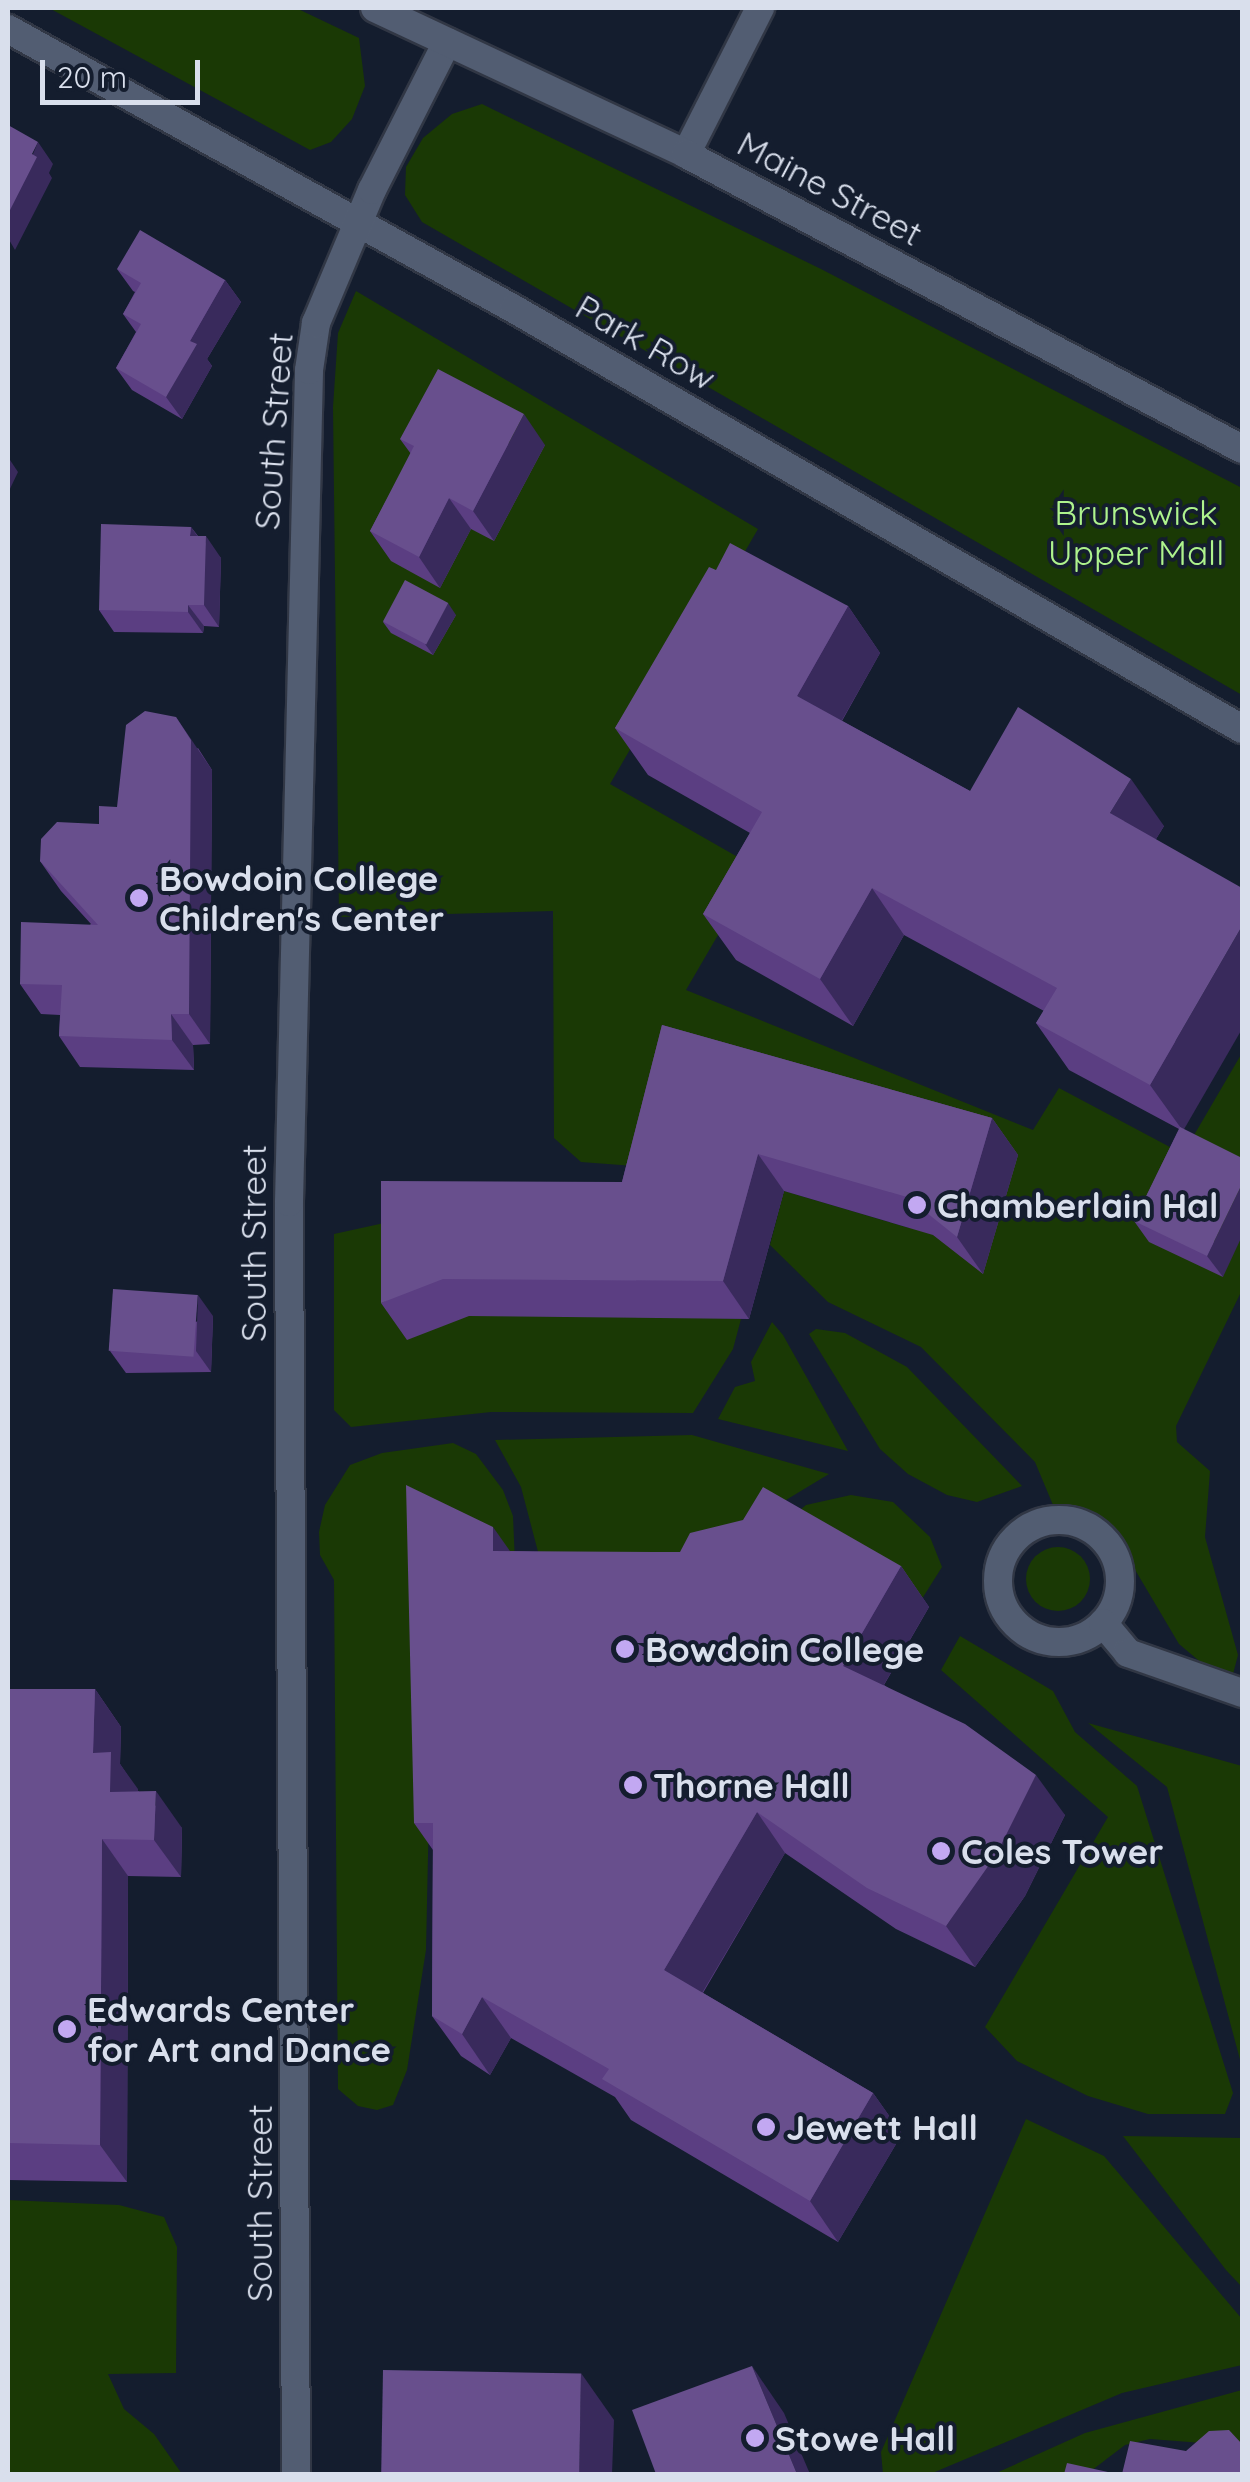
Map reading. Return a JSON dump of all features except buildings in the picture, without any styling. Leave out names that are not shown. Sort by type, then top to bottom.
[{"type":"street","name":"Maine Street","points":[[375,8],[686,154],[1242,449]]},
{"type":"street","points":[[686,154],[760,8]]},
{"type":"street","name":"Park Row","points":[[8,28],[359,223],[1242,728]]},
{"type":"street","name":"South Street","points":[[296,2474],[289,1202],[309,370],[316,323],[359,223],[448,42]]},
{"type":"street","points":[[1064,1520],[1093,1529],[1107,1542],[1120,1580],[1103,1623],[1064,1642],[1029,1634],[1015,1622],[1004,1608],[999,1570],[1018,1536],[1035,1524],[1064,1520]]},
{"type":"street","points":[[1103,1623],[1128,1653],[1242,1693]]},
{"type":"green space","points":[[49,8],[296,8],[359,38],[365,86],[352,119],[331,142],[310,150]]},
{"type":"green space","name":"Brunswick Upper Mall","points":[[482,104],[821,269],[1242,488],[1242,695],[422,222],[405,195],[406,167],[423,138],[452,114]]},
{"type":"green space","points":[[356,291],[758,529],[610,784],[757,868],[686,990],[1033,1130],[1059,1088],[1183,1154],[1242,1053],[1242,1290],[1176,1426],[1177,1442],[1210,1471],[1205,1537],[1238,1655],[1233,1674],[1216,1675],[1179,1644],[1105,1519],[1053,1505],[1035,1462],[921,1347],[828,1302],[770,1245],[784,1191],[909,1228],[1018,1155],[661,1168],[581,1162],[554,1138],[553,911],[339,917],[333,407],[338,333]]},
{"type":"green space","points":[[407,1218],[489,1308],[741,1319],[733,1349],[693,1413],[491,1412],[351,1427],[334,1410],[334,1234]]},
{"type":"green space","points":[[772,1322],[848,1451],[718,1419],[735,1387],[755,1381],[751,1362]]},
{"type":"green space","points":[[816,1329],[845,1333],[907,1367],[1022,1486],[977,1502],[947,1495],[908,1474],[880,1449],[809,1334]]},
{"type":"green space","points":[[692,1435],[829,1474],[708,1547],[547,1586],[521,1487],[495,1440]]},
{"type":"green space","points":[[453,1443],[476,1454],[503,1490],[513,1516],[515,1563],[435,1526],[426,1950],[407,2070],[393,2105],[377,2110],[358,2106],[338,2089],[334,1580],[320,1555],[319,1532],[325,1505],[350,1465],[382,1453]]},
{"type":"green space","points":[[851,1495],[893,1502],[930,1537],[942,1567],[920,1602],[788,1520],[806,1505]]},
{"type":"green space","points":[[1058,1547],[1080,1557],[1090,1579],[1080,1601],[1058,1611],[1036,1601],[1026,1579],[1036,1557]]},
{"type":"green space","points":[[960,1636],[1053,1691],[1075,1732],[1137,1786],[1233,2093],[1225,2114],[1148,2114],[1088,2096],[1017,2061],[985,2027],[1108,1817],[941,1670]]},
{"type":"green space","points":[[1088,1723],[1242,1766],[1242,2067],[1167,1787]]},
{"type":"green space","points":[[1026,2119],[1104,2156],[1242,2319],[1242,2365],[1122,2393],[930,2474],[883,2474],[881,2452]]},
{"type":"green space","points":[[1123,2136],[1242,2138],[1242,2287],[1226,2270]]},
{"type":"green space","points":[[8,2200],[119,2205],[164,2217],[177,2247],[176,2373],[108,2374],[124,2409],[154,2434],[182,2474],[8,2474]]},
{"type":"green space","points":[[1242,2390],[1242,2446],[1150,2439],[1125,2445],[1087,2474],[994,2474],[1085,2433]]},
{"type":"place","name":"Bowdoin College Children's Center","points":[[139,898]]},
{"type":"place","name":"Chamberlain Hal","points":[[917,1205]]},
{"type":"place","name":"Bowdoin College","points":[[625,1649]]},
{"type":"place","name":"Thorne Hall","points":[[633,1785]]},
{"type":"place","name":"Coles Tower","points":[[941,1851]]},
{"type":"place","name":"Edwards Center for Art and Dance","points":[[67,2029]]},
{"type":"place","name":"Jewett Hall","points":[[766,2127]]},
{"type":"place","name":"Stowe Hall","points":[[755,2438]]}]
